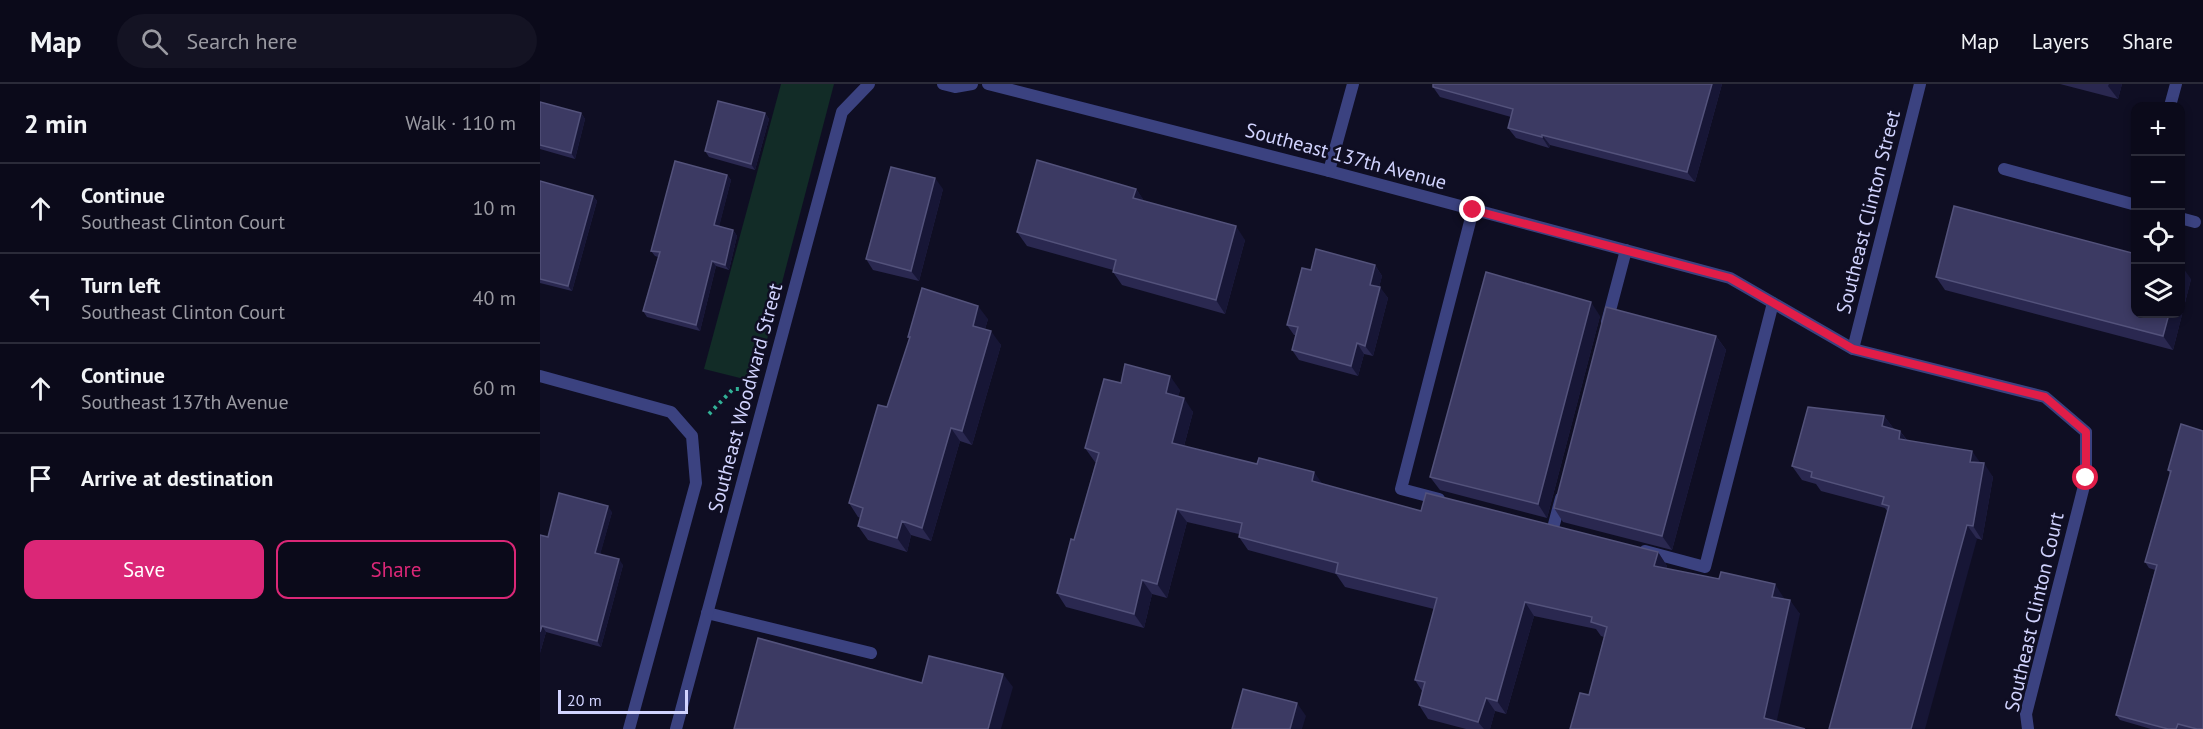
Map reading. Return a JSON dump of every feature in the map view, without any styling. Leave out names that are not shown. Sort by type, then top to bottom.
[{"type":"street","name":"Southeast Woodward Street","points":[[676,729],[842,112],[868,84]]},
{"type":"street","points":[[943,84],[955,87],[972,84]]},
{"type":"street","name":"Southeast 137th Avenue","points":[[988,84],[1329,171],[1730,278],[1853,349]]},
{"type":"street","points":[[1329,171],[1353,84]]},
{"type":"street","name":"Southeast Clinton Street","points":[[1853,349],[1920,84]]},
{"type":"street","points":[[2170,102],[2176,84]]},
{"type":"street","points":[[2004,169],[2131,204]]},
{"type":"street","points":[[1455,503],[1401,489],[1473,210]]},
{"type":"street","points":[[2185,219],[2195,222]]},
{"type":"street","points":[[1605,331],[1626,250]]},
{"type":"street","points":[[1629,547],[1705,567],[1773,303]]},
{"type":"street","name":"Southeast Clinton Court","points":[[1853,349],[2045,397],[2086,432],[2086,478],[2026,714],[2028,729]]},
{"type":"street","points":[[540,376],[671,412],[692,436]]},
{"type":"street","name":"Southeast Woodward Street","points":[[629,729],[696,483],[692,436]]},
{"type":"street","points":[[1553,528],[1565,482]]},
{"type":"street","points":[[707,613],[871,653]]},
{"type":"path","points":[[692,436],[717,404],[733,389],[767,388]]},
{"type":"green space","points":[[781,84],[834,84],[756,382],[704,369]]},
{"type":"building","points":[[1433,84],[1712,84],[1687,172],[1508,128],[1513,109],[1433,87]]},
{"type":"building","points":[[718,101],[765,113],[751,164],[705,151]]},
{"type":"building","points":[[540,102],[581,113],[571,153],[540,145]]},
{"type":"building","points":[[1037,160],[1136,189],[1133,198],[1236,226],[1216,300],[1113,272],[1116,260],[1017,232]]},
{"type":"building","points":[[675,161],[727,175],[714,225],[733,230],[725,265],[712,261],[696,325],[643,311],[660,252],[651,251]]},
{"type":"building","points":[[891,167],[935,178],[911,271],[866,259]]},
{"type":"building","points":[[540,181],[593,196],[568,286],[540,279]]},
{"type":"building","points":[[1954,206],[2131,253],[2131,318],[2168,318],[2163,336],[1936,277]]},
{"type":"building","points":[[1316,249],[1375,265],[1370,285],[1380,287],[1365,346],[1357,343],[1351,366],[1292,350],[1298,327],[1287,325],[1302,268],[1311,270]]},
{"type":"building","points":[[1486,272],[1591,302],[1538,504],[1430,477]]},
{"type":"building","points":[[922,288],[978,306],[973,326],[991,331],[962,431],[951,428],[922,528],[902,521],[897,538],[858,526],[863,508],[849,503],[878,405],[887,407],[910,337],[908,337]]},
{"type":"building","points":[[1606,307],[1716,336],[1662,536],[1554,508]]},
{"type":"building","points":[[1125,364],[1170,376],[1166,393],[1184,398],[1172,443],[1257,464],[1259,458],[1314,472],[1312,481],[1421,511],[1426,493],[1658,552],[1654,566],[1719,579],[1721,572],[1775,584],[1772,597],[1790,600],[1764,718],[1805,729],[1570,729],[1580,693],[1589,695],[1607,627],[1591,622],[1592,617],[1525,602],[1497,701],[1486,698],[1478,722],[1419,705],[1425,682],[1415,680],[1437,598],[1336,573],[1338,563],[1239,537],[1242,523],[1177,509],[1157,584],[1142,580],[1134,614],[1057,593],[1071,539],[1074,540],[1099,453],[1085,448],[1104,379],[1121,383]]},
{"type":"building","points":[[1808,407],[1884,416],[1882,426],[1900,431],[1899,439],[1972,451],[1970,462],[1984,463],[1973,526],[1967,525],[1911,729],[1829,729],[1889,506],[1882,504],[1884,497],[1811,477],[1812,472],[1792,466]]},
{"type":"building","points":[[2181,424],[2203,431],[2203,729],[2178,724],[2176,729],[2168,729],[2116,715],[2157,565],[2145,562],[2171,471],[2168,470]]},
{"type":"building","points":[[559,493],[608,506],[595,553],[619,559],[597,641],[542,626],[540,632],[540,535],[548,537]]},
{"type":"building","points":[[758,638],[922,683],[929,656],[1003,674],[988,729],[734,729]]},
{"type":"building","points":[[1243,689],[1297,703],[1290,729],[1232,729]]},
{"type":"route","points":[[1473,210],[1730,278],[1853,349],[2045,397],[2086,432],[2086,478]]}]
